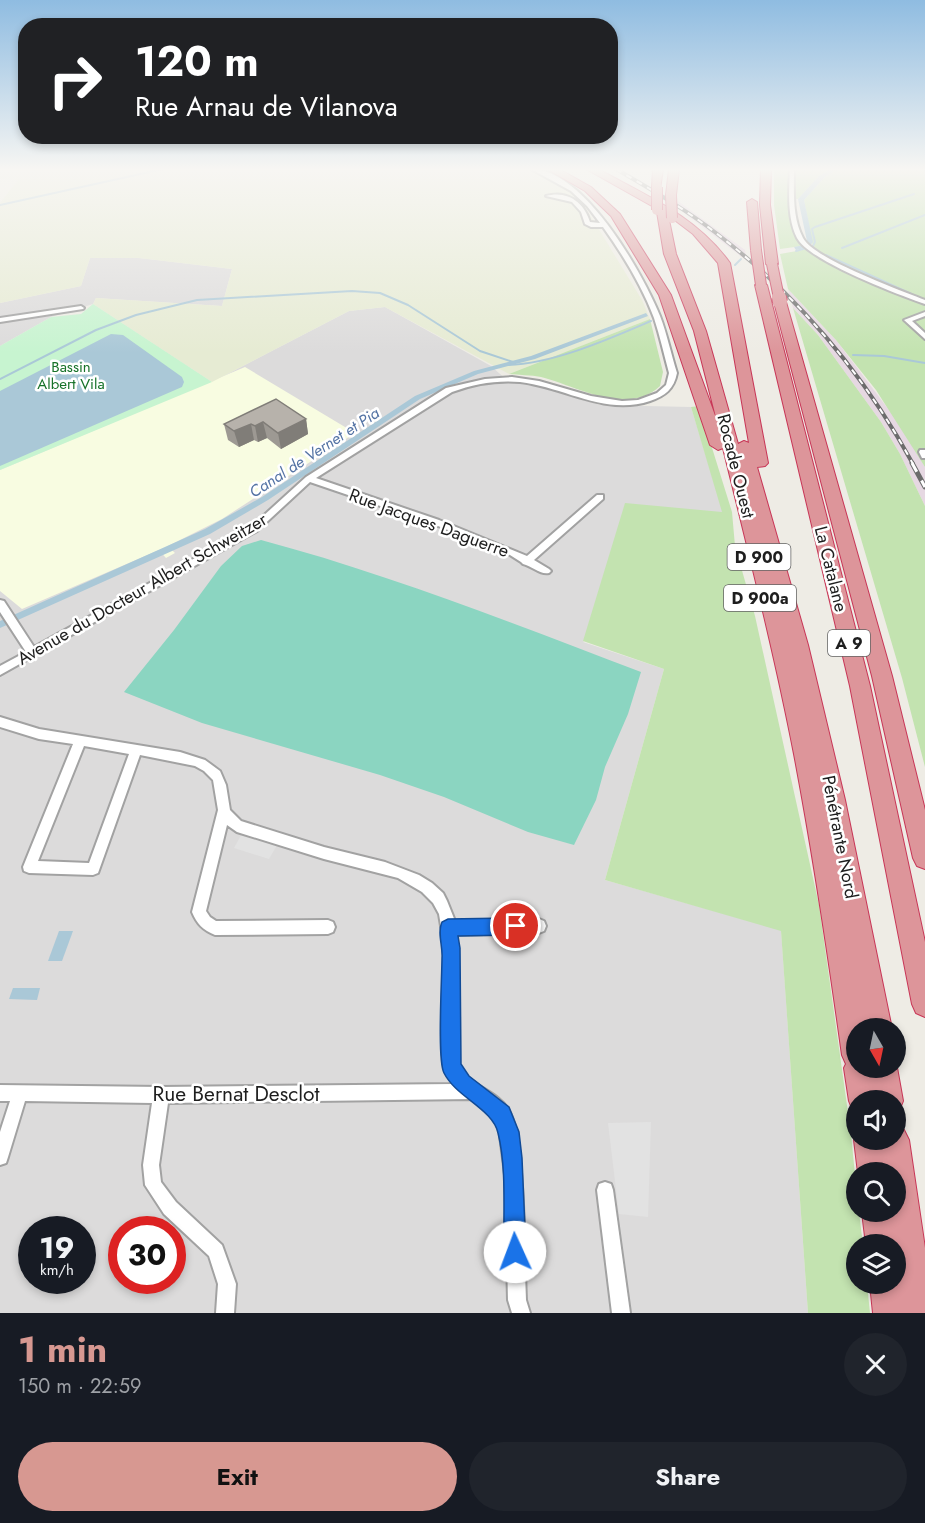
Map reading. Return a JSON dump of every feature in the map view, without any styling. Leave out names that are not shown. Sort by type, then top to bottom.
[{"type":"highway","points":[[625,230],[664,295]]},
{"type":"highway","name":"D 900a","points":[[629,230],[658,279],[737,503],[834,908]]},
{"type":"highway","name":"Rocade Ouest","points":[[667,230],[670,254],[689,299],[718,397],[768,595],[804,752],[834,908]]},
{"type":"highway","name":"Rocade Ouest","points":[[671,230],[711,331],[798,645]]},
{"type":"highway","name":"D 900a","points":[[696,230],[718,253],[726,270],[759,459],[798,645]]},
{"type":"highway","name":"La Catalane","points":[[755,230],[761,285],[860,686],[925,1004]]},
{"type":"highway","name":"La Catalane","points":[[768,230],[780,302],[882,676],[925,858]]},
{"type":"highway","name":"Pénétrante Nord","points":[[798,645],[834,800],[876,1018]]},
{"type":"highway","name":"Pénétrante Nord","points":[[834,908],[850,1018]]},
{"type":"highway","points":[[895,1150],[918,1313]]},
{"type":"highway","points":[[887,1294],[890,1313]]},
{"type":"street","name":"Avenue du Docteur Albert Schweitzer","points":[[0,671],[254,529],[273,515],[295,490],[309,479],[449,390],[473,382],[498,379],[537,382],[603,402],[637,403],[663,394],[672,381],[673,373],[655,314],[606,230]]},
{"type":"street","points":[[797,230],[803,242],[811,249],[925,302]]},
{"type":"street","points":[[0,320],[81,308]]},
{"type":"street","points":[[925,314],[907,320],[925,337]]},
{"type":"street","name":"Rue Jacques Daguerre","points":[[309,479],[436,522],[513,553],[546,571]]},
{"type":"street","points":[[526,562],[600,497]]},
{"type":"street","points":[[0,604],[32,653]]},
{"type":"street","points":[[0,722],[31,732],[180,757],[202,763],[214,772],[220,786],[224,810],[227,817],[237,826],[336,857],[389,870],[419,883],[438,898],[447,914],[452,948],[451,1067],[472,1092],[501,1114],[509,1132],[517,1300],[521,1313]]},
{"type":"street","points":[[80,741],[29,867],[93,869],[136,750]]},
{"type":"street","points":[[224,810],[199,912],[205,922],[215,928],[328,927]]},
{"type":"street","points":[[448,928],[539,926]]},
{"type":"street","name":"Rue Bernat Desclot","points":[[0,1093],[161,1095],[472,1092]]},
{"type":"street","points":[[0,1157],[20,1093]]},
{"type":"street","points":[[161,1095],[151,1165],[153,1185],[170,1208],[216,1251],[227,1284],[226,1306]]},
{"type":"street","points":[[606,1190],[621,1313]]},
{"type":"shaded area","points":[[0,230],[599,230],[642,300],[650,319],[509,374],[385,307],[349,311],[212,382],[93,304],[96,298],[222,306],[232,269],[139,258],[90,258],[81,286],[0,303]]},
{"type":"shaded area","points":[[707,230],[718,230],[745,250],[747,261]]},
{"type":"shaded area","points":[[90,258],[139,258],[232,269],[222,306],[96,298],[93,304],[51,317],[0,346],[0,303],[81,286]]},
{"type":"shaded area","points":[[788,289],[836,340],[898,422],[925,467],[925,506],[900,454],[881,422],[818,335],[793,308]]},
{"type":"shaded area","points":[[385,307],[491,366],[508,381],[534,385],[600,405],[691,407],[723,512],[583,642],[664,669],[605,880],[781,930],[808,1313],[0,1313],[0,470],[212,382],[349,311]]},
{"type":"shaded area","points":[[245,367],[355,433],[222,519],[168,546],[175,553],[166,558],[159,550],[22,609],[0,591],[0,470]]},
{"type":"shaded area","points":[[245,828],[280,840],[269,859],[234,848]]},
{"type":"shaded area","points":[[651,1122],[648,1217],[619,1214],[608,1123]]},
{"type":"green space","points":[[777,230],[794,230],[804,245],[802,246],[780,249]]},
{"type":"green space","points":[[810,230],[925,230],[925,467],[876,390],[836,340],[788,289],[780,254],[813,248]]},
{"type":"green space","name":"Bassin Albert Vila","points":[[93,304],[212,382],[0,470],[0,346],[51,317],[81,314]]},
{"type":"green space","points":[[793,308],[818,335],[881,422],[900,454],[925,506],[925,767],[902,678]]},
{"type":"green space","points":[[650,319],[663,372],[660,386],[647,395],[633,399],[617,399],[586,392],[541,377],[509,374]]},
{"type":"green space","points":[[699,406],[732,512],[735,546],[755,616],[819,905],[846,1098],[846,1150],[853,1150],[854,1162],[846,1162],[846,1222],[860,1222],[862,1234],[846,1234],[846,1294],[868,1294],[870,1313],[808,1313],[781,931],[605,880],[664,669],[583,641],[625,503],[722,512],[691,407]]},
{"type":"green space","points":[[261,540],[405,584],[641,672],[628,714],[605,767],[596,800],[574,845],[528,832],[444,797],[380,775],[202,723],[124,692],[221,566],[242,546]]},
{"type":"water","points":[[805,230],[810,230],[813,242],[809,247],[796,250],[794,247],[804,245],[807,241]]},
{"type":"water","name":"Canal de Vernet et Pia","points":[[646,313],[648,316],[535,359],[478,374],[420,399],[268,500],[210,534],[0,628],[0,621],[205,529],[262,497],[415,396],[474,371],[531,356]]},
{"type":"water","name":"Bassin Albert Vila","points":[[111,334],[123,335],[182,377],[184,382],[182,387],[0,466],[0,391]]},
{"type":"water","points":[[59,931],[73,931],[62,961],[48,961]]},
{"type":"water","points":[[13,988],[40,988],[37,1000],[9,999]]},
{"type":"building","points":[[276,399],[306,419],[278,433],[263,422],[234,431],[224,424]]},
{"type":"waterway","points":[[796,251],[813,246],[815,242],[812,230]]},
{"type":"waterway","points":[[842,248],[887,230]]},
{"type":"waterway","points":[[826,255],[925,300]]},
{"type":"waterway","name":"Canal de Vernet et Pia","points":[[735,265],[741,259]]},
{"type":"waterway","points":[[0,379],[96,330],[136,315],[197,300],[352,291],[380,293],[408,305],[480,351],[513,362]]},
{"type":"waterway","points":[[507,365],[525,364],[562,355],[599,343],[651,321]]},
{"type":"waterway","points":[[853,355],[884,356],[925,363]]},
{"type":"railway","points":[[712,230],[774,283],[826,338],[873,399],[913,464]]},
{"type":"railway","points":[[912,463],[925,487]]},
{"type":"route","points":[[515,1252],[509,1132],[501,1114],[462,1083],[451,1067],[452,948],[448,928],[516,926]]}]
